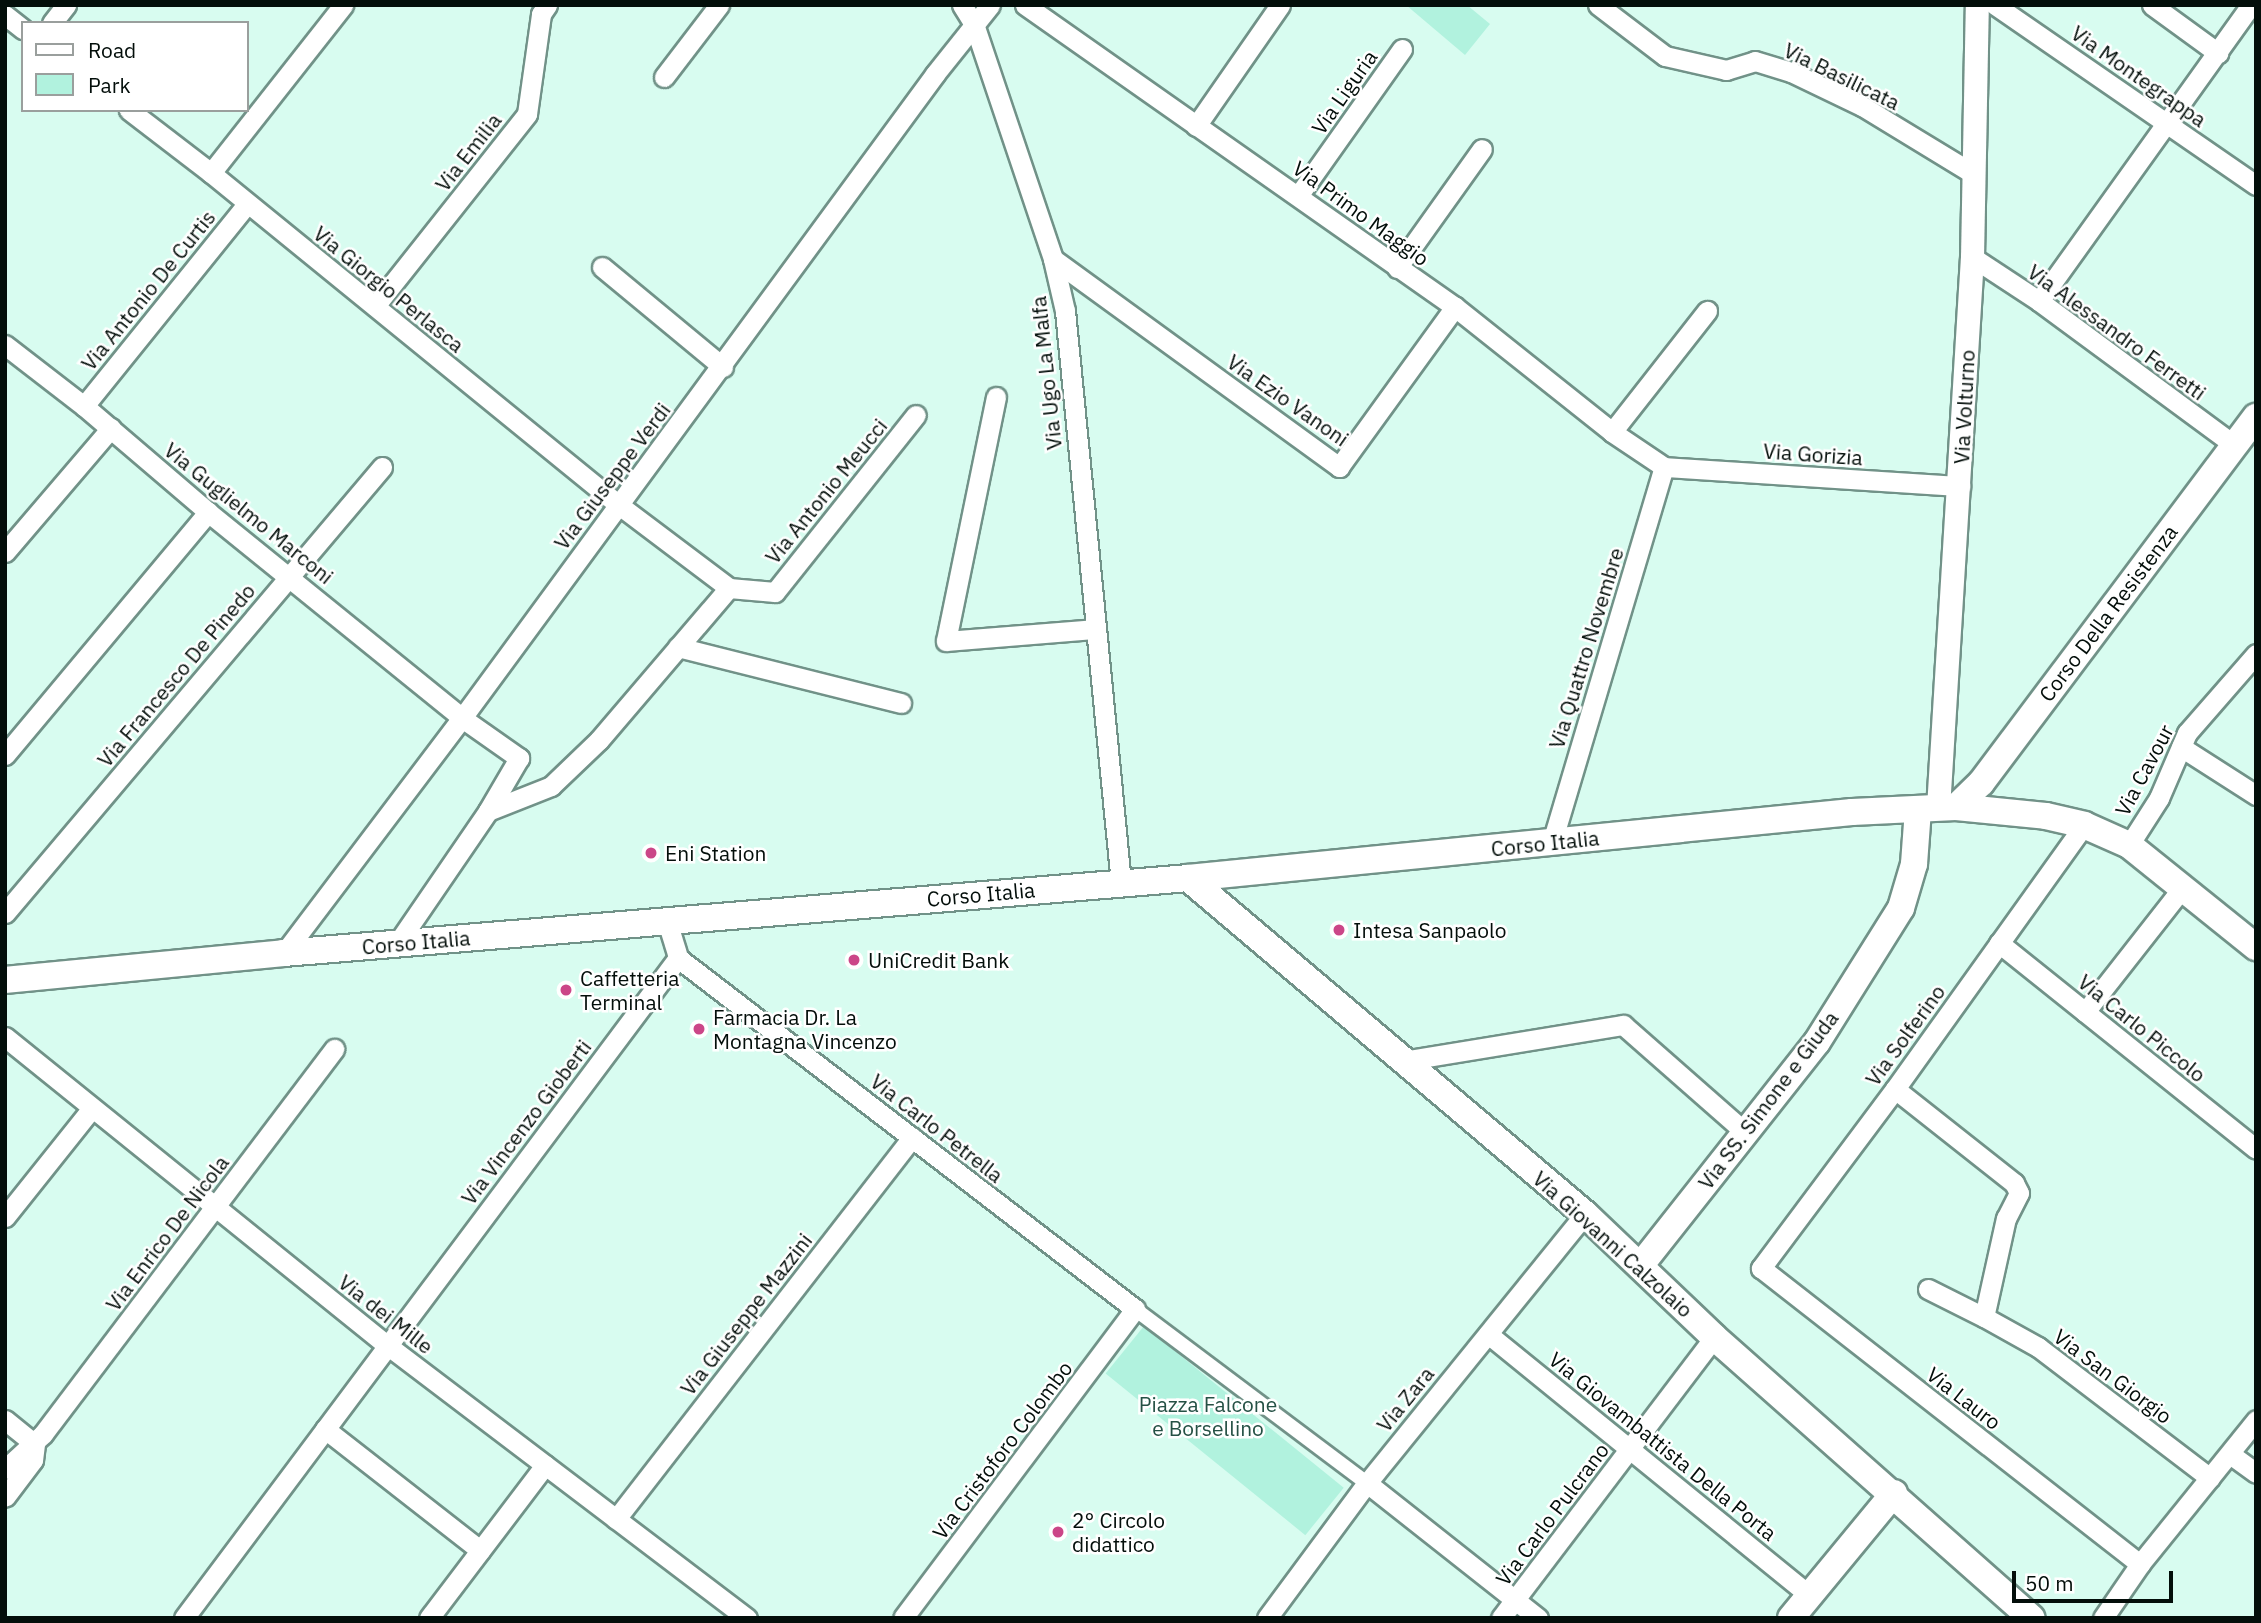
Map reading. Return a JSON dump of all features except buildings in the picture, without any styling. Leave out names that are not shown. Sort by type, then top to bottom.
[{"type":"main road","name":"Corso Della Resistenza","points":[[1938,808],[1981,783],[2256,417]]},
{"type":"main road","name":"Corso Italia","points":[[5,980],[284,953],[1188,878],[1938,808],[2046,816],[2084,825],[2129,845],[2256,947]]},
{"type":"main road","name":"Via SS. Simone e Giuda","points":[[1640,1266],[1817,1042],[1901,908],[1914,864],[1938,808]]},
{"type":"main road","name":"Via Giovanni Calzolaio","points":[[1188,878],[1585,1214],[1714,1337],[1894,1493],[2032,1618]]},
{"type":"main road","points":[[1791,1618],[1808,1594],[1894,1493]]},
{"type":"street","points":[[54,21],[66,5]]},
{"type":"street","points":[[211,173],[344,5]]},
{"type":"street","name":"Via Emilia","points":[[375,306],[527,114],[541,14],[547,5]]},
{"type":"street","points":[[664,77],[719,5]]},
{"type":"street","name":"Via Ugo La Malfa","points":[[962,5],[974,24],[1053,259],[1065,311],[1094,629],[1121,883]]},
{"type":"street","points":[[974,24],[990,5]]},
{"type":"street","name":"Via Primo Maggio","points":[[1026,5],[1455,307],[1612,432],[1664,467]]},
{"type":"street","points":[[1196,126],[1280,5]]},
{"type":"street","name":"Via Volturno","points":[[1938,808],[1960,486],[1972,257],[1977,5]]},
{"type":"street","name":"Via Montegrappa","points":[[1995,5],[2256,185]]},
{"type":"street","points":[[2152,5],[2218,53]]},
{"type":"street","points":[[2039,302],[2168,125],[2250,5]]},
{"type":"street","name":"Via Basilicata","points":[[1608,8],[1665,56],[1726,70],[1755,61],[1791,72],[1862,106],[1974,174]]},
{"type":"street","points":[[5,15],[21,27]]},
{"type":"street","name":"Via Giuseppe Verdi","points":[[284,953],[723,367],[974,24]]},
{"type":"street","name":"Via Liguria","points":[[1298,196],[1402,49]]},
{"type":"street","name":"Via Giorgio Perlasca","points":[[132,112],[211,173],[619,505]]},
{"type":"street","points":[[1397,268],[1482,149]]},
{"type":"street","name":"Via Antonio De Curtis","points":[[84,405],[247,204]]},
{"type":"street","name":"Via Alessandro Ferretti","points":[[1972,257],[2039,302],[2234,444]]},
{"type":"street","name":"Via Ezio Vanoni","points":[[1053,259],[1339,467],[1455,307]]},
{"type":"street","points":[[602,267],[723,367]]},
{"type":"street","points":[[1612,432],[1707,311]]},
{"type":"street","name":"Via Guglielmo Marconi","points":[[5,345],[84,405],[208,512],[462,718]]},
{"type":"street","points":[[996,397],[946,641],[1094,629]]},
{"type":"street","name":"Via Antonio Meucci","points":[[729,588],[775,592],[916,415]]},
{"type":"street","points":[[5,552],[111,428]]},
{"type":"street","name":"Via Francesco De Pinedo","points":[[5,913],[382,467]]},
{"type":"street","name":"Via Gorizia","points":[[1664,467],[1960,486]]},
{"type":"street","name":"Via Quattro Novembre","points":[[1552,842],[1664,467]]},
{"type":"street","points":[[488,811],[551,786],[599,740],[729,588],[619,505]]},
{"type":"street","points":[[5,755],[208,512]]},
{"type":"street","points":[[678,647],[901,703]]},
{"type":"street","name":"Via Cavour","points":[[2129,845],[2159,799],[2187,733],[2256,654]]},
{"type":"street","points":[[397,944],[488,811],[519,758],[462,718]]},
{"type":"street","points":[[2181,747],[2256,795]]},
{"type":"street","name":"Via Solferino","points":[[1761,1268],[1895,1089],[2084,825]]},
{"type":"street","points":[[2085,1012],[2183,887]]},
{"type":"street","points":[[667,921],[678,958]]},
{"type":"street","name":"Via Carlo Piccolo","points":[[1998,943],[2256,1149]]},
{"type":"street","name":"Via Carlo Petrella","points":[[678,958],[1135,1309]]},
{"type":"street","name":"Via Vincenzo Gioberti","points":[[184,1618],[678,958]]},
{"type":"street","points":[[1402,1061],[1623,1025],[1745,1132]]},
{"type":"street","name":"Via dei Mille","points":[[5,1037],[387,1345],[747,1618]]},
{"type":"street","name":"Via Enrico De Nicola","points":[[5,1469],[35,1444],[334,1049]]},
{"type":"street","points":[[1895,1089],[2014,1183],[2019,1193],[2007,1218],[1984,1317]]},
{"type":"street","points":[[5,1217],[92,1108]]},
{"type":"street","name":"Via Giuseppe Mazzini","points":[[616,1519],[912,1137]]},
{"type":"street","name":"Via Zara","points":[[1267,1618],[1367,1483],[1585,1214]]},
{"type":"street","name":"Via Lauro","points":[[1761,1268],[2140,1564]]},
{"type":"street","name":"Via San Giorgio","points":[[1927,1289],[2038,1347],[2210,1478]]},
{"type":"street","points":[[1135,1309],[1367,1483],[1538,1618]]},
{"type":"street","name":"Via Cristoforo Colombo","points":[[903,1618],[1135,1309]]},
{"type":"street","name":"Via Giovambattista Della Porta","points":[[1488,1334],[1808,1594]]},
{"type":"street","name":"Via Carlo Pulcrano","points":[[1501,1618],[1714,1337]]},
{"type":"street","points":[[5,1420],[35,1444]]},
{"type":"street","points":[[2102,1618],[2140,1564],[2256,1420]]},
{"type":"street","points":[[324,1429],[480,1550]]},
{"type":"street","name":"Via Enrico De Nicola","points":[[5,1497],[33,1460],[35,1444]]},
{"type":"street","points":[[2230,1454],[2256,1473]]},
{"type":"street","points":[[429,1618],[545,1465]]},
{"type":"green space","points":[[1406,5],[1467,5],[1490,24],[1465,55]]},
{"type":"green space","name":"Piazza Falcone e Borsellino","points":[[1144,1326],[1344,1488],[1305,1535],[1106,1373]]},
{"type":"place","name":"Eni Station","points":[[651,853]]},
{"type":"place","name":"Intesa Sanpaolo","points":[[1339,930]]},
{"type":"place","name":"UniCredit Bank","points":[[854,960]]},
{"type":"place","name":"Caffetteria Terminal","points":[[566,990]]},
{"type":"place","name":"Farmacia Dr. La Montagna Vincenzo","points":[[699,1029]]},
{"type":"place","name":"2° Circolo didattico","points":[[1058,1532]]}]
